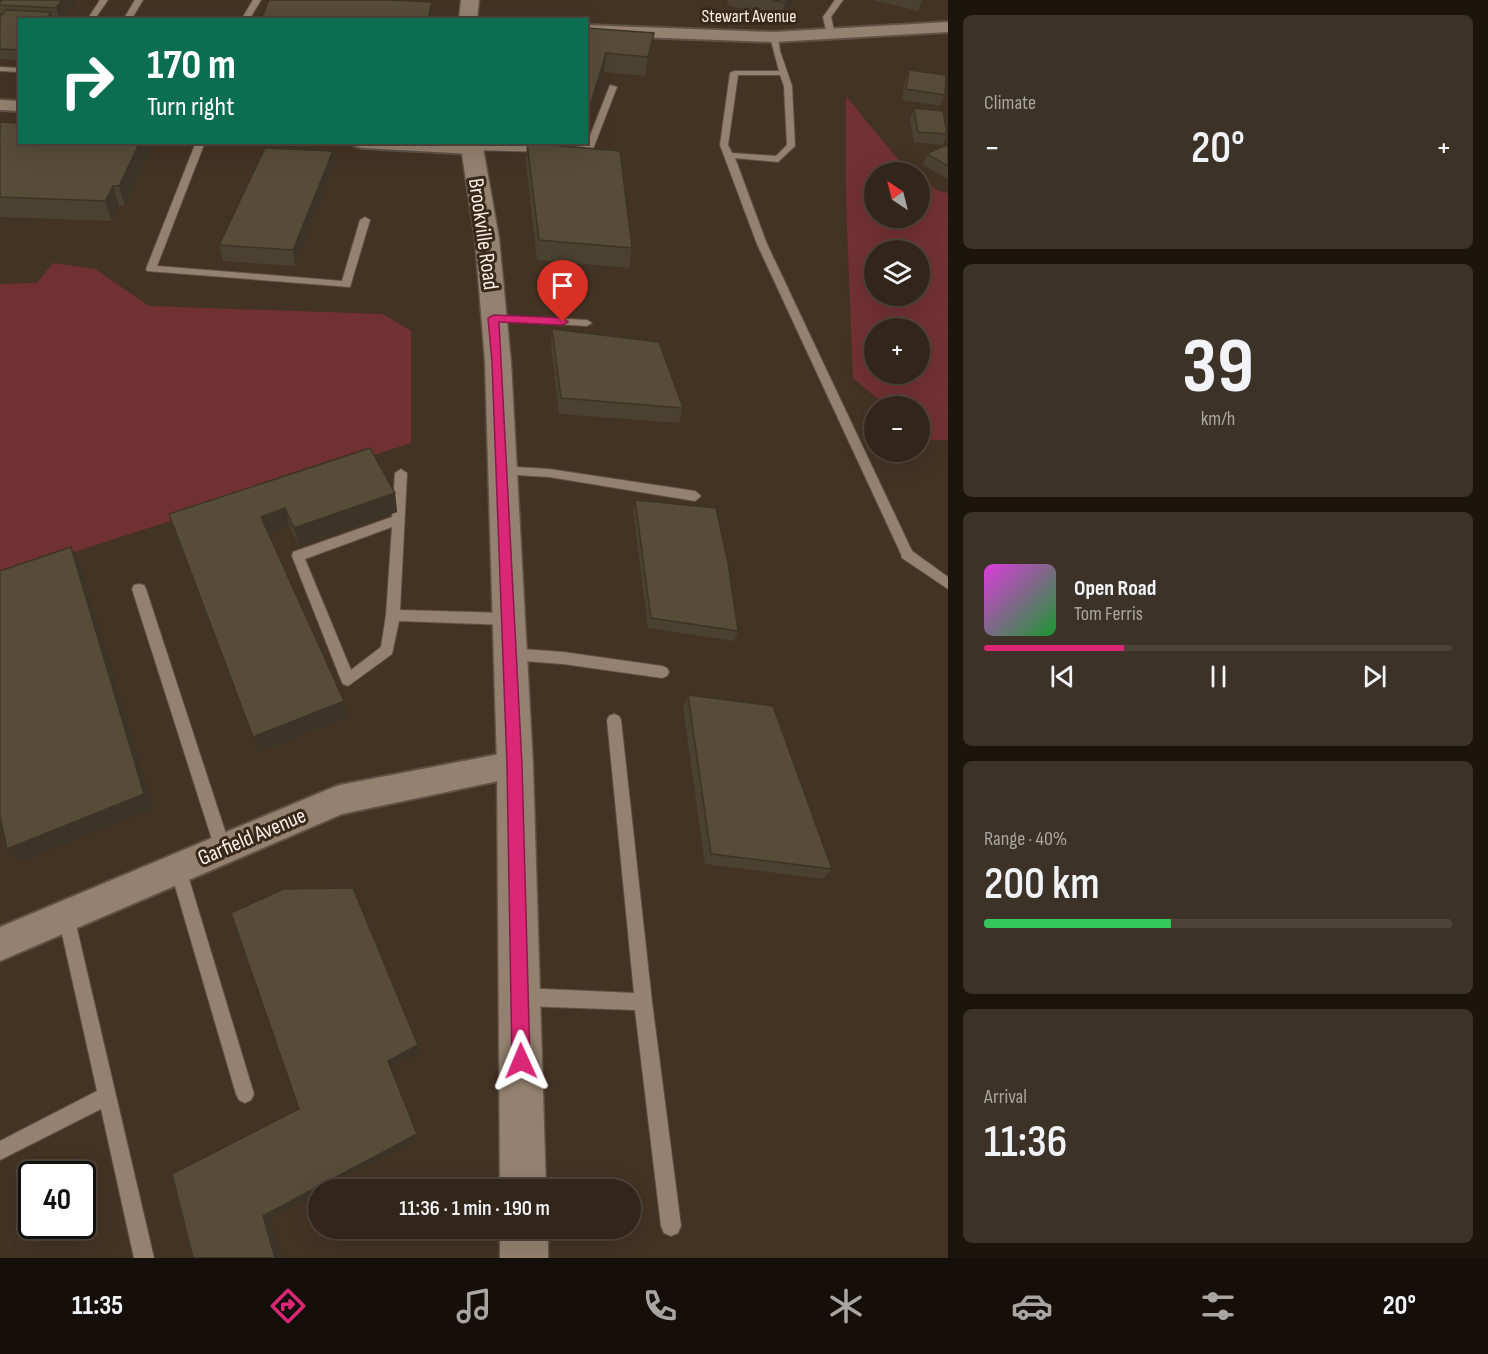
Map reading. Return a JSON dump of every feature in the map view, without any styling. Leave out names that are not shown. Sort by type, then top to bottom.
[{"type":"street","points":[[468,18],[470,0]]},
{"type":"street","name":"Stewart Avenue","points":[[588,30],[774,37],[948,27]]},
{"type":"street","points":[[0,105],[18,105]]},
{"type":"street","points":[[435,144],[471,145]]},
{"type":"street","name":"Brookville Road","points":[[471,145],[487,238],[494,318],[514,765],[523,1179]]},
{"type":"street","name":"Garfield Avenue","points":[[0,944],[340,800],[514,765]]},
{"type":"street","points":[[524,1239],[524,1258]]},
{"type":"lane","points":[[91,18],[104,0]]},
{"type":"lane","points":[[128,18],[139,0]]},
{"type":"lane","points":[[246,18],[257,0]]},
{"type":"lane","points":[[831,35],[827,17],[839,0]]},
{"type":"lane","points":[[729,154],[778,159],[791,146],[788,86],[774,37]]},
{"type":"lane","points":[[0,69],[18,70]]},
{"type":"lane","points":[[783,72],[734,74],[724,145],[762,244],[906,554],[948,584]]},
{"type":"lane","points":[[566,149],[589,149],[613,87]]},
{"type":"lane","points":[[200,144],[151,269],[346,285],[365,220]]},
{"type":"lane","points":[[471,145],[555,149]]},
{"type":"lane","points":[[494,318],[587,323]]},
{"type":"lane","points":[[501,470],[549,473],[694,496]]},
{"type":"lane","points":[[398,520],[298,556],[348,680],[387,650],[393,615],[401,473]]},
{"type":"lane","points":[[139,590],[223,849]]},
{"type":"lane","points":[[393,615],[508,619]]},
{"type":"lane","points":[[509,654],[564,658],[662,672]]},
{"type":"lane","points":[[614,720],[643,1002],[671,1226]]},
{"type":"lane","points":[[178,868],[245,1094]]},
{"type":"lane","points":[[66,916],[144,1258]]},
{"type":"lane","points":[[519,997],[643,1002]]},
{"type":"lane","points":[[0,1151],[107,1096]]},
{"type":"shaded area","points":[[846,96],[900,162],[864,162],[864,228],[930,228],[930,185],[938,191],[948,193],[948,440],[930,440],[930,396],[874,396],[853,378],[846,202]]},
{"type":"shaded area","points":[[53,263],[95,269],[149,306],[383,314],[411,331],[411,443],[0,576],[0,284],[37,283]]},
{"type":"building","points":[[2,0],[62,0],[56,8],[0,5]]},
{"type":"building","points":[[269,0],[432,2],[428,18],[262,18]]},
{"type":"building","points":[[6,10],[51,12],[47,18],[18,18],[18,50],[0,49],[0,17]]},
{"type":"building","points":[[588,28],[654,33],[648,57],[606,53],[591,103],[588,103]]},
{"type":"building","points":[[909,70],[946,75],[945,95],[906,89]]},
{"type":"building","points":[[914,108],[943,111],[947,134],[918,132]]},
{"type":"building","points":[[0,122],[18,123],[18,144],[139,144],[119,186],[113,186],[105,201],[0,197]]},
{"type":"building","points":[[527,144],[620,151],[632,248],[539,240]]},
{"type":"building","points":[[945,145],[948,147],[948,166],[927,154]]},
{"type":"building","points":[[265,148],[333,151],[293,250],[219,245]]},
{"type":"building","points":[[552,329],[659,342],[683,408],[561,398]]},
{"type":"building","points":[[370,448],[395,493],[294,528],[285,508],[261,517],[344,701],[253,737],[169,514]]},
{"type":"building","points":[[635,500],[716,508],[728,563],[738,631],[651,618]]},
{"type":"building","points":[[71,547],[144,794],[7,849],[0,816],[0,571]]},
{"type":"building","points":[[688,695],[773,706],[832,869],[711,854]]},
{"type":"building","points":[[353,888],[418,1045],[388,1061],[417,1134],[332,1179],[308,1179],[308,1192],[263,1216],[275,1258],[193,1258],[172,1174],[299,1109],[231,913],[283,889]]},
{"type":"route","points":[[521,1061],[514,765],[501,484],[498,362],[494,318],[563,322]]}]
